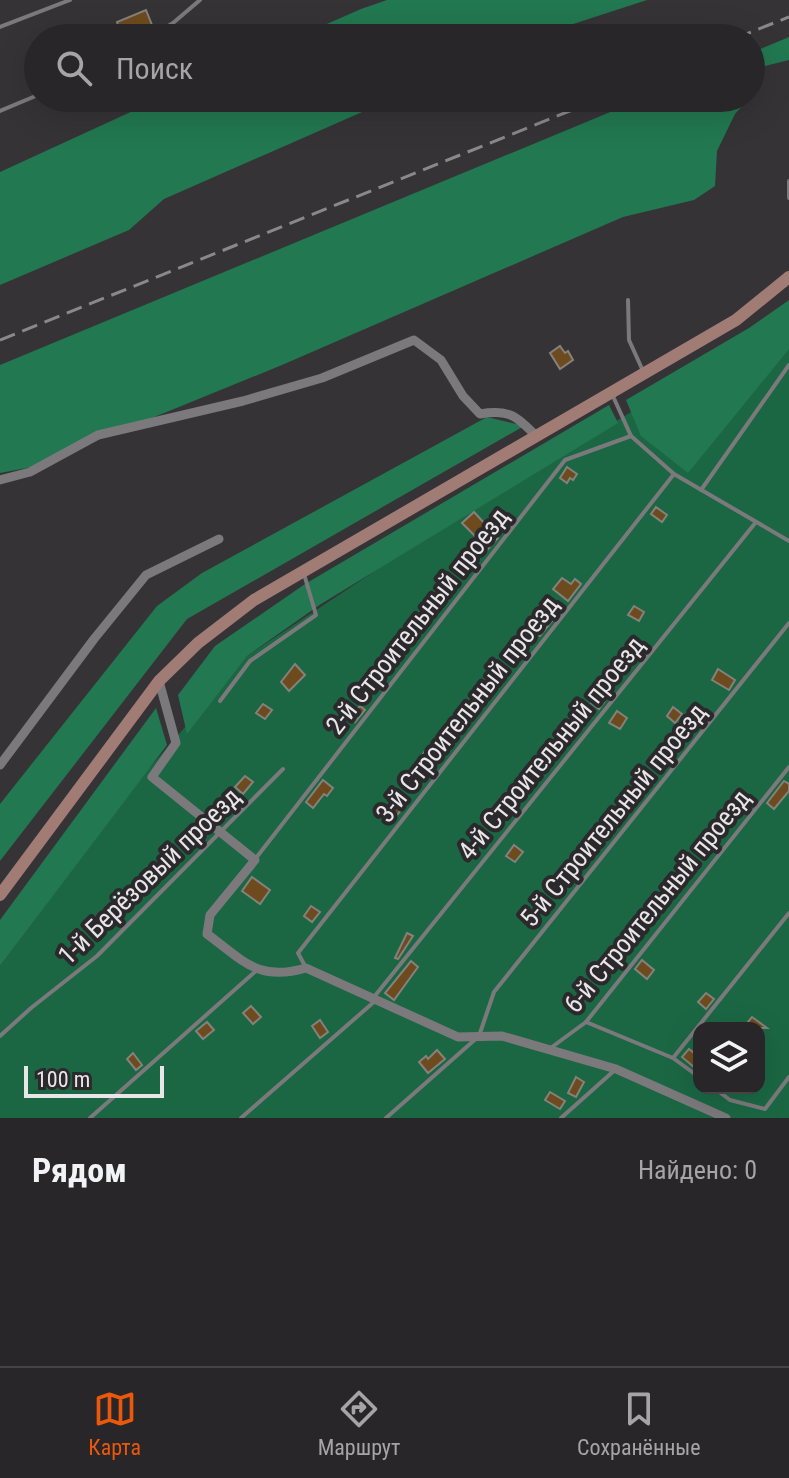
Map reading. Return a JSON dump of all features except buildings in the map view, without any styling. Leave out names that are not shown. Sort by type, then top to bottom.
[{"type":"main road","points":[[0,895],[159,681],[198,643],[254,600],[736,320],[789,277]]},
{"type":"street","points":[[0,480],[30,472],[98,435],[243,401],[322,378],[414,340],[441,360],[463,396],[480,414],[500,410],[519,419],[536,436]]},
{"type":"street","points":[[0,765],[146,575],[219,539]]},
{"type":"street","points":[[159,681],[176,743],[152,777],[255,860],[210,915],[207,934],[257,970],[284,974],[306,968],[458,1037],[502,1036],[616,1069],[713,1116],[726,1118]]},
{"type":"lane","points":[[0,27],[70,0]]},
{"type":"lane","points":[[171,24],[200,0]]},
{"type":"lane","points":[[0,111],[24,101]]},
{"type":"lane","points":[[789,181],[789,198]]},
{"type":"lane","points":[[628,300],[629,340],[644,373]]},
{"type":"lane","points":[[701,490],[789,365]]},
{"type":"lane","points":[[611,392],[631,436],[674,474],[788,538]]},
{"type":"lane","name":"2-й Строительный проезд","points":[[255,860],[565,460],[631,436]]},
{"type":"lane","name":"3-й Строительный проезд","points":[[306,968],[298,953],[674,474]]},
{"type":"lane","name":"4-й Строительный проезд","points":[[241,1118],[376,998],[756,522]]},
{"type":"lane","points":[[220,701],[250,661],[316,615],[303,571]]},
{"type":"lane","name":"5-й Строительный проезд","points":[[479,1036],[494,992],[789,623]]},
{"type":"lane","name":"6-й Строительный проезд","points":[[547,1051],[586,1022],[789,767]]},
{"type":"lane","name":"1-й Берёзовый проезд","points":[[0,1036],[97,956],[283,769]]},
{"type":"lane","points":[[673,1058],[789,913]]},
{"type":"lane","points":[[90,1118],[257,970]]},
{"type":"lane","points":[[586,1022],[673,1058],[693,1073]]},
{"type":"lane","points":[[386,1118],[479,1036]]},
{"type":"lane","points":[[561,1118],[616,1069]]},
{"type":"lane","points":[[722,1094],[730,1100],[765,1109],[789,1077]]},
{"type":"green space","points":[[387,0],[647,0],[573,24],[327,24]]},
{"type":"green space","points":[[789,37],[789,60],[765,66],[765,47]]},
{"type":"green space","points":[[131,112],[362,112],[164,199],[129,230],[0,285],[0,172]]},
{"type":"green space","points":[[610,112],[737,112],[717,151],[715,186],[694,200],[623,217],[282,365],[32,467],[0,473],[0,365]]},
{"type":"green space","points":[[789,300],[789,349],[688,473],[641,436],[626,400],[749,328]]},
{"type":"green space","points":[[789,314],[789,1118],[0,1118],[0,966],[145,773],[247,656],[378,569]]},
{"type":"green space","points":[[609,405],[618,423],[321,604],[247,656],[187,734],[178,695],[215,646],[305,584]]},
{"type":"green space","points":[[487,417],[524,426],[187,619],[0,861],[0,804],[157,606],[202,573]]},
{"type":"green space","points":[[156,708],[167,745],[0,966],[0,920]]},
{"type":"railway","points":[[765,27],[789,17]]},
{"type":"railway","points":[[0,340],[567,112]]}]
